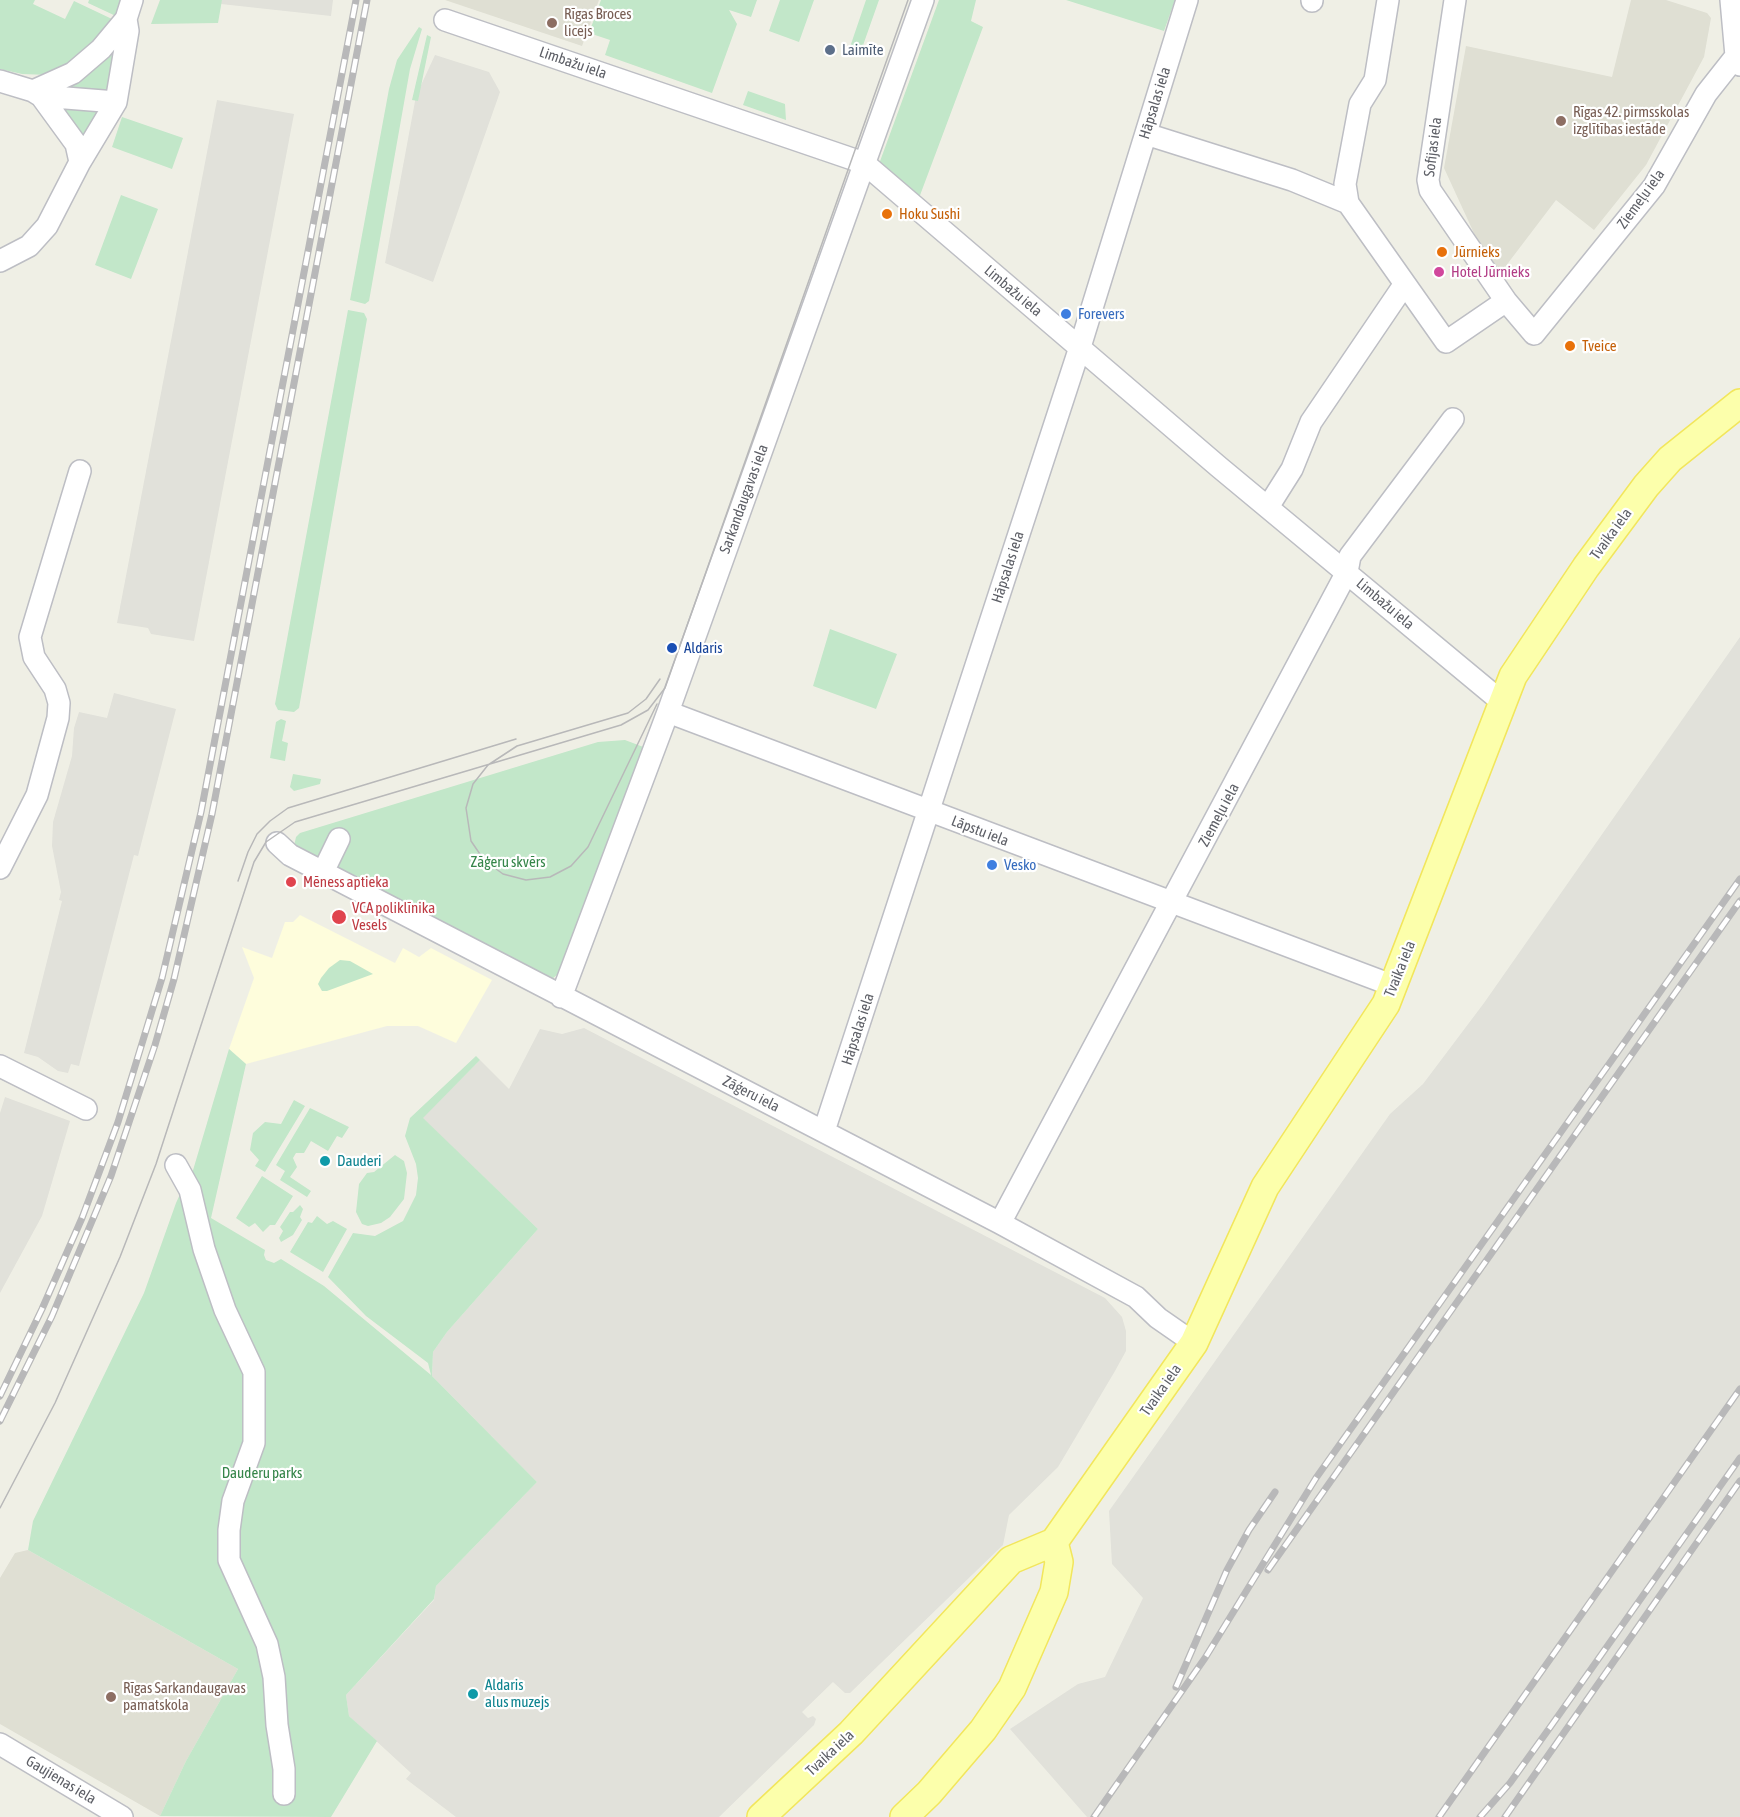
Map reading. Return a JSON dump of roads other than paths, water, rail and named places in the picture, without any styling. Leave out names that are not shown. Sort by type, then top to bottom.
[{"type":"main road","name":"Tvaika iela","points":[[760,1817],[851,1733],[1011,1560],[1054,1542],[1194,1343],[1265,1187],[1386,1004],[1502,702],[1524,658],[1646,486],[1670,459],[1740,403]]},
{"type":"main road","points":[[904,1817],[929,1793],[983,1730],[1012,1688],[1054,1592],[1059,1562],[1054,1542]]},
{"type":"street","name":"Sarkandaugavas iela","points":[[561,997],[668,712],[923,0]]},
{"type":"street","name":"Hāpsalas iela","points":[[824,1131],[1080,347],[1187,0]]},
{"type":"street","points":[[1388,0],[1376,80],[1360,104],[1345,184],[1348,203],[1446,342],[1506,301]]},
{"type":"street","name":"Sofijas iela","points":[[1455,0],[1428,180],[1430,190],[1506,301],[1534,334]]},
{"type":"street","points":[[1726,1],[1738,61]]},
{"type":"street","points":[[37,93],[73,73],[101,49],[129,10]]},
{"type":"street","points":[[0,261],[29,246],[47,226],[80,162],[116,102],[128,31],[129,10]]},
{"type":"street","name":"Limbažu iela","points":[[445,20],[864,163],[1268,507],[1502,702]]},
{"type":"street","name":"Ziemeļu iela","points":[[1534,334],[1654,186],[1706,94],[1738,61]]},
{"type":"street","points":[[0,81],[37,93],[116,102]]},
{"type":"street","points":[[37,93],[76,144],[80,162]]},
{"type":"street","points":[[1146,134],[1292,180],[1348,203]]},
{"type":"street","points":[[1268,507],[1292,469],[1311,422],[1404,285]]},
{"type":"street","name":"Ziemeļu iela","points":[[1000,1223],[1347,572],[1350,556],[1453,419]]},
{"type":"street","points":[[0,868],[37,795],[58,718],[59,703],[55,689],[34,657],[30,637],[80,471]]},
{"type":"street","name":"Lāpstu iela","points":[[668,712],[1394,986]]},
{"type":"street","points":[[323,872],[339,839]]},
{"type":"street","name":"Zāģeru iela","points":[[277,843],[299,860],[824,1131],[1136,1297],[1158,1318],[1194,1343]]},
{"type":"street","points":[[0,1066],[86,1110]]},
{"type":"street","points":[[176,1165],[190,1190],[204,1249],[225,1310],[254,1372],[254,1443],[233,1501],[229,1530],[229,1560],[240,1588],[258,1622],[272,1666],[277,1725],[284,1768],[284,1794]]},
{"type":"street","name":"Gaujienas iela","points":[[0,1744],[122,1817]]},
{"type":"tram line","points":[[0,1508],[55,1403],[120,1257],[156,1164],[254,862],[266,842],[295,822],[621,725],[648,710],[665,688],[908,0]]},
{"type":"tram line","points":[[657,704],[588,847],[571,866],[550,877],[526,880],[503,874],[484,860],[471,841],[466,808],[473,784],[488,765],[517,746],[628,713],[646,699],[660,679]]},
{"type":"tram line","points":[[238,881],[257,834],[288,808],[516,739]]},
{"type":"railway","points":[[0,1396],[82,1218],[118,1122],[162,978],[201,812],[356,0]]},
{"type":"railway","points":[[0,1421],[52,1316],[111,1176],[155,1045],[174,979],[212,814],[367,0]]},
{"type":"railway","points":[[1094,1817],[1205,1658],[1316,1478],[1740,879]]},
{"type":"railway","points":[[1268,1570],[1740,901]]},
{"type":"railway","points":[[1439,1817],[1740,1389]]},
{"type":"railway","points":[[1480,1817],[1510,1783],[1740,1458]]},
{"type":"railway","points":[[1505,1817],[1740,1481]]},
{"type":"railway","points":[[1176,1687],[1227,1570],[1249,1530],[1275,1492]]},
{"type":"place","name":"Rīgas Broces licejs","points":[[552,23]]},
{"type":"place","name":"Laimīte","points":[[830,50]]},
{"type":"place","name":"Rīgas 42. pirmsskolas izglītības iestāde","points":[[1561,121]]},
{"type":"place","name":"Hoku Sushi","points":[[887,214]]},
{"type":"place","name":"Jūrnieks","points":[[1442,252]]},
{"type":"place","name":"Hotel Jūrnieks","points":[[1439,272]]},
{"type":"place","name":"Forevers","points":[[1066,314]]},
{"type":"place","name":"Tveice","points":[[1570,346]]},
{"type":"place","name":"Aldaris","points":[[672,648]]},
{"type":"place","name":"Vesko","points":[[992,865]]},
{"type":"place","name":"Mēness aptieka","points":[[291,882]]},
{"type":"place","name":"VCA poliklīnika Vesels","points":[[339,917]]},
{"type":"place","name":"Dauderi","points":[[325,1161]]},
{"type":"place","name":"Aldaris alus muzejs","points":[[473,1694]]},
{"type":"place","name":"Rīgas Sarkandaugavas pamatskola","points":[[111,1697]]},
{"type":"park label","name":"Zāģeru skvērs","points":[[508,862]]},
{"type":"park label","name":"Dauderu parks","points":[[262,1473]]}]
